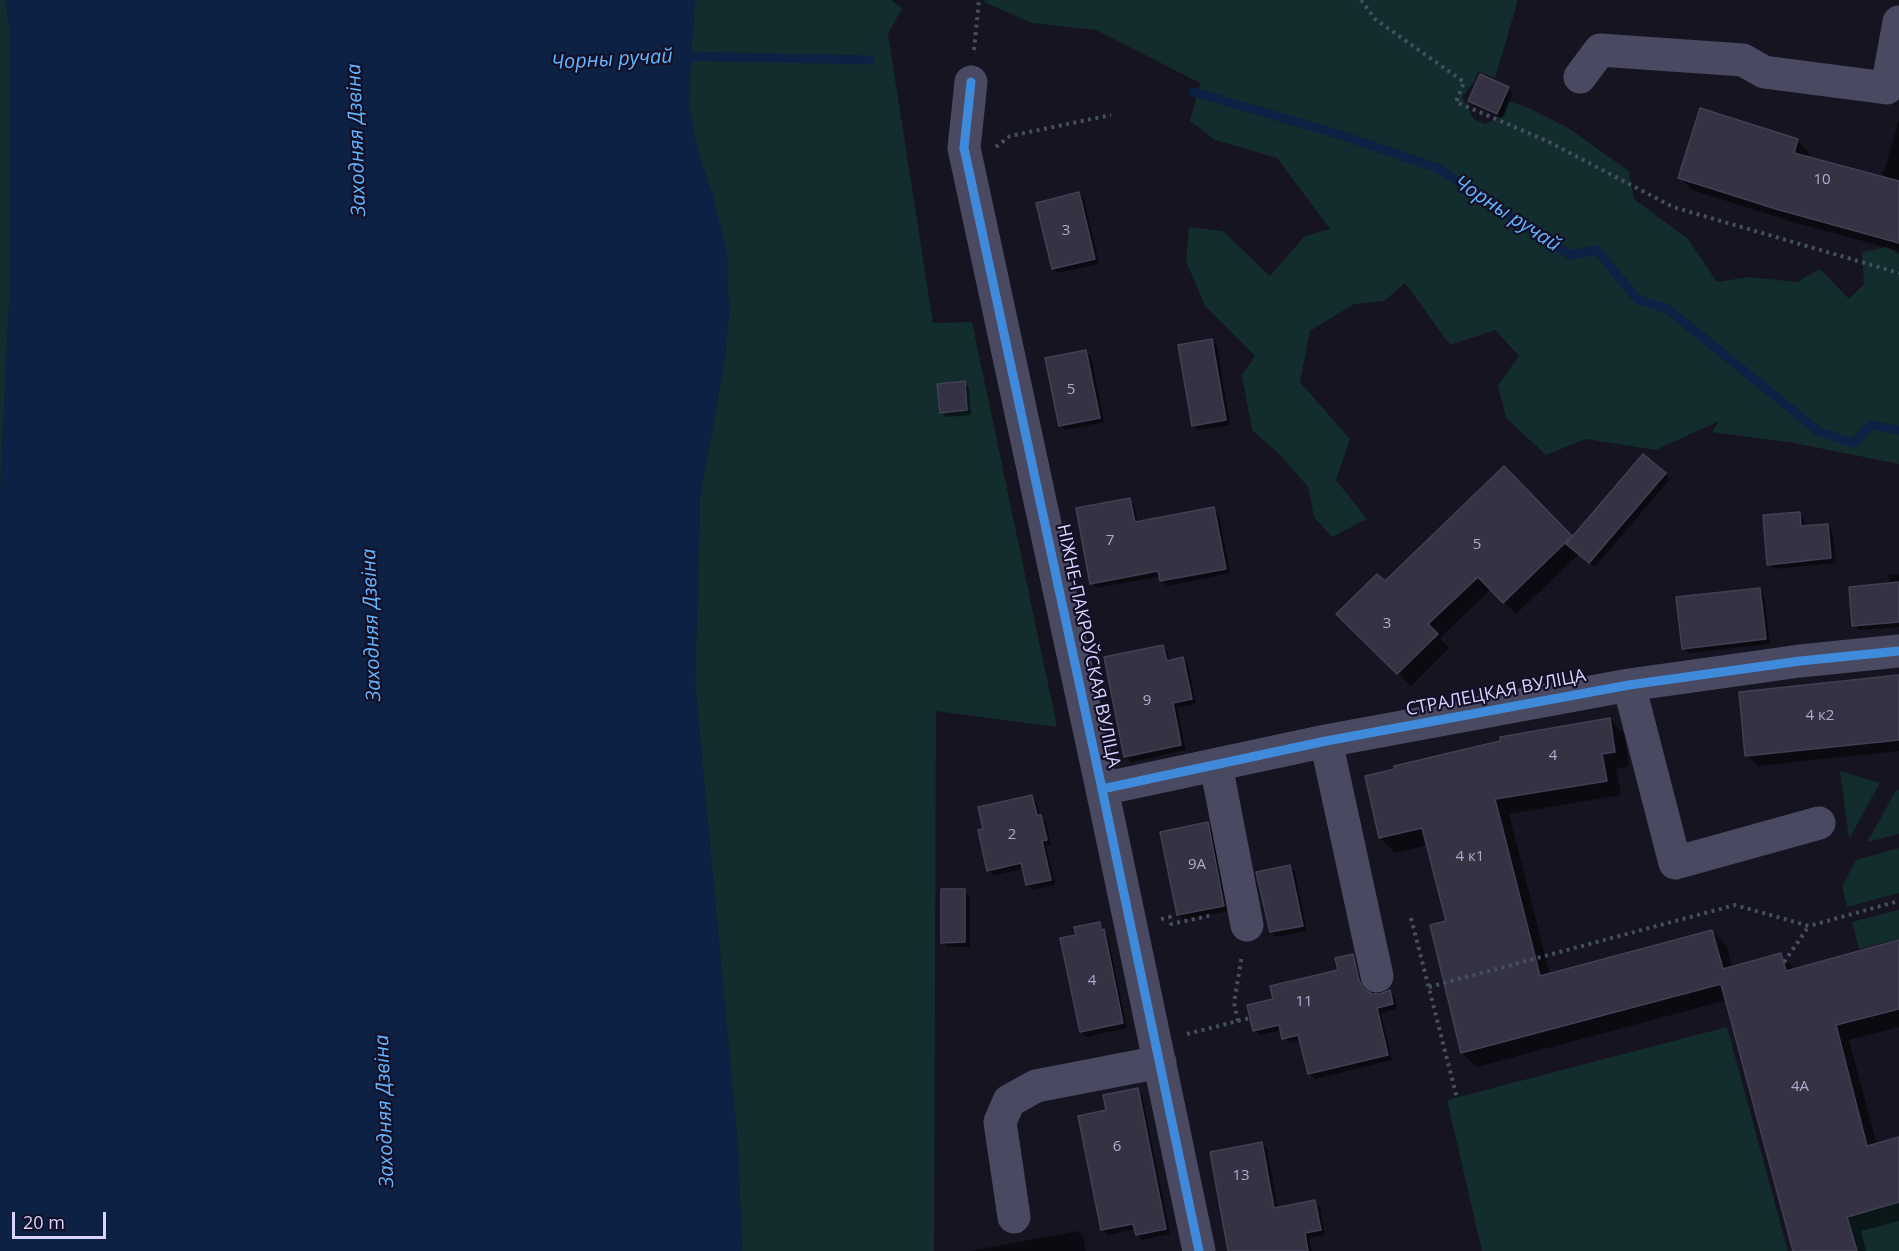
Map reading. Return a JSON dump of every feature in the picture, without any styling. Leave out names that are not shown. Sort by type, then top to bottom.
[{"type":"street","points":[[1580,77],[1600,50],[1743,60],[1764,72],[1887,88],[1899,22]]},
{"type":"street","name":"НІЖНЕ-ПАКРОЎСКАЯ ВУЛІЦА","points":[[971,82],[964,148],[1199,1251]]},
{"type":"street","name":"СТРАЛЕЦКАЯ ВУЛІЦА","points":[[1102,789],[1326,741],[1629,685],[1800,661],[1899,651]]},
{"type":"street","points":[[1629,685],[1675,863],[1819,823]]},
{"type":"street","points":[[1326,741],[1377,976]]},
{"type":"street","points":[[1216,765],[1245,917]]},
{"type":"street","points":[[1014,1217],[1000,1122],[1009,1101],[1036,1086],[1160,1062]]},
{"type":"path","points":[[971,82],[979,0]]},
{"type":"path","points":[[1361,0],[1375,19],[1464,82],[1456,102],[1547,141],[1673,207],[1899,273]]},
{"type":"path","points":[[993,153],[1010,136],[1111,115]]},
{"type":"path","points":[[1430,987],[1734,905],[1809,926],[1899,901]]},
{"type":"path","points":[[1159,919],[1170,917],[1171,924],[1245,917],[1234,1003],[1238,1021]]},
{"type":"path","points":[[1411,918],[1457,1098]]},
{"type":"path","points":[[1784,962],[1809,926]]},
{"type":"path","points":[[1183,1035],[1250,1018]]},
{"type":"green space","points":[[0,0],[6,0],[9,26],[9,305],[0,496]]},
{"type":"green space","points":[[695,0],[891,0],[902,8],[888,34],[933,323],[972,322],[1057,727],[936,711],[934,1251],[742,1251],[738,1149],[695,684],[700,497],[724,364],[729,314],[712,193],[697,149],[689,105]]},
{"type":"green space","points":[[985,0],[1518,0],[1495,78],[1478,71],[1474,82],[1462,97],[1474,119],[1485,124],[1505,115],[1508,101],[1529,108],[1568,128],[1629,171],[1634,199],[1688,239],[1717,282],[1749,277],[1797,282],[1820,269],[1849,299],[1864,284],[1862,252],[1887,247],[1899,254],[1899,464],[1794,443],[1712,432],[1719,421],[1656,450],[1586,439],[1546,455],[1506,418],[1498,385],[1519,356],[1495,330],[1450,345],[1405,283],[1384,301],[1354,304],[1310,331],[1300,382],[1350,439],[1336,480],[1367,519],[1332,537],[1314,517],[1308,487],[1280,455],[1252,430],[1242,375],[1255,356],[1205,306],[1186,261],[1189,227],[1223,231],[1270,276],[1305,236],[1330,229],[1277,158],[1215,140],[1190,121],[1200,83],[1096,30],[1032,23],[984,2]]},
{"type":"green space","points":[[1840,771],[1880,783],[1849,839]]},
{"type":"green space","points":[[1897,789],[1899,790],[1899,834],[1867,842]]},
{"type":"green space","points":[[1899,848],[1899,893],[1847,907],[1842,886],[1856,860]]},
{"type":"green space","points":[[1899,910],[1899,939],[1859,949],[1852,922]]},
{"type":"green space","points":[[1727,1027],[1788,1251],[1482,1251],[1447,1100]]},
{"type":"green space","points":[[1899,1202],[1899,1251],[1857,1251],[1847,1217]]},
{"type":"water","name":"Заходняя Дзвіна","points":[[6,0],[695,0],[689,105],[697,149],[712,193],[727,252],[729,314],[724,364],[700,497],[695,684],[738,1149],[742,1251],[0,1251],[0,496],[9,305],[9,26]]},
{"type":"building","points":[[1480,74],[1509,87],[1497,114],[1468,101]]},
{"type":"building","points":[[1700,108],[1798,139],[1794,153],[1899,181],[1899,243],[1776,209],[1678,178]]},
{"type":"building","points":[[1079,192],[1095,259],[1052,269],[1036,203]]},
{"type":"building","points":[[1212,339],[1226,420],[1192,426],[1178,345]]},
{"type":"building","points":[[1086,350],[1100,418],[1059,426],[1045,358]]},
{"type":"building","points":[[965,381],[967,410],[940,413],[937,384]]},
{"type":"building","points":[[1643,454],[1666,473],[1589,563],[1566,544]]},
{"type":"building","points":[[1504,466],[1572,536],[1503,603],[1478,577],[1428,624],[1438,634],[1397,674],[1336,614],[1377,574],[1385,581]]},
{"type":"building","points":[[1130,498],[1135,522],[1214,507],[1226,569],[1160,581],[1158,571],[1090,584],[1076,508]]},
{"type":"building","points":[[1800,512],[1801,526],[1828,524],[1831,558],[1767,565],[1763,515]]},
{"type":"building","points":[[1899,582],[1899,622],[1852,626],[1849,587]]},
{"type":"building","points":[[1760,588],[1766,639],[1682,649],[1676,597]]},
{"type":"building","points":[[1163,645],[1167,661],[1183,657],[1192,699],[1173,703],[1181,745],[1124,757],[1104,657]]},
{"type":"building","points":[[1899,675],[1899,740],[1745,756],[1739,692]]},
{"type":"building","points":[[1610,718],[1615,752],[1602,754],[1607,781],[1495,799],[1540,976],[1712,930],[1723,969],[1781,953],[1786,971],[1899,940],[1899,1009],[1836,1025],[1867,1146],[1899,1137],[1899,1202],[1847,1217],[1857,1251],[1793,1251],[1721,984],[1461,1053],[1430,925],[1446,921],[1422,828],[1379,838],[1365,776],[1395,769],[1394,766],[1500,741],[1500,737]]},
{"type":"building","points":[[1032,795],[1037,815],[1041,815],[1047,840],[1042,841],[1051,880],[1026,885],[1021,863],[987,871],[978,830],[983,829],[978,807]]},
{"type":"building","points":[[1208,822],[1224,906],[1177,915],[1160,832]]},
{"type":"building","points":[[1290,865],[1303,926],[1270,932],[1256,872]]},
{"type":"building","points":[[941,889],[965,889],[965,942],[941,943]]},
{"type":"building","points":[[1100,922],[1101,930],[1104,929],[1123,1023],[1080,1032],[1060,938],[1076,935],[1074,927]]},
{"type":"building","points":[[1353,954],[1359,980],[1364,989],[1372,994],[1390,990],[1393,1004],[1377,1008],[1388,1055],[1308,1074],[1298,1035],[1282,1039],[1279,1025],[1253,1031],[1247,1005],[1273,999],[1270,986],[1338,970],[1335,958]]},
{"type":"building","points":[[1138,1088],[1166,1229],[1136,1235],[1133,1224],[1101,1230],[1078,1116],[1106,1110],[1103,1095]]},
{"type":"building","points":[[1262,1142],[1274,1208],[1315,1200],[1321,1230],[1305,1233],[1308,1251],[1228,1251],[1210,1152]]},
{"type":"waterway","name":"Чорны ручай","points":[[679,56],[869,60]]},
{"type":"waterway","name":"Чорны ручай","points":[[1194,92],[1341,135],[1437,168],[1570,255],[1597,250],[1637,299],[1668,309],[1818,431],[1853,443],[1871,425],[1899,430]]},
{"type":"cycle path","points":[[971,82],[964,148],[1199,1251]]},
{"type":"cycle path","points":[[1102,789],[1326,741],[1629,685],[1800,661],[1899,651]]}]
